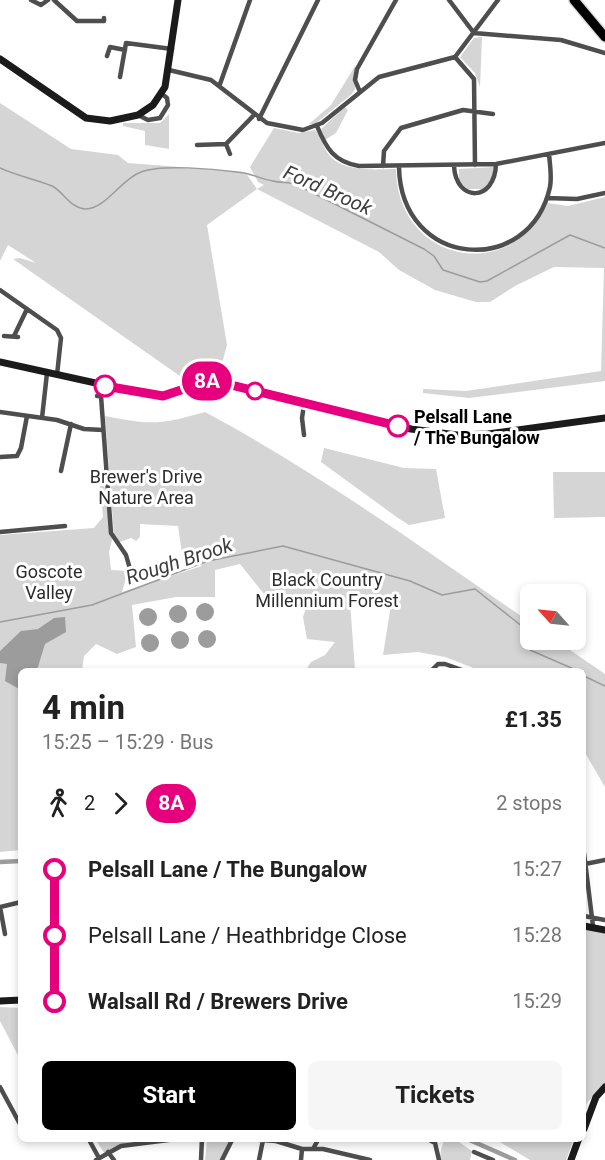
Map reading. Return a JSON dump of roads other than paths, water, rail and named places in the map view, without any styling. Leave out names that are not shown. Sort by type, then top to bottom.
[{"type":"highway","points":[[576,1],[605,37]]},
{"type":"main road","points":[[0,59],[86,118],[110,121],[138,115],[159,98],[170,70],[178,0]]},
{"type":"main road","points":[[0,362],[150,395],[163,396],[200,383],[219,382],[304,405],[411,429],[458,435],[488,434],[605,418]]},
{"type":"main road","points":[[586,926],[605,930]]},
{"type":"main road","points":[[0,1001],[18,1000]]},
{"type":"main road","points":[[586,1124],[596,1097],[605,1087]]},
{"type":"main road","points":[[571,1160],[578,1142]]},
{"type":"street","points":[[31,0],[41,5],[48,0]]},
{"type":"street","points":[[54,0],[77,21],[104,21],[104,18]]},
{"type":"street","points":[[220,84],[250,0]]},
{"type":"street","points":[[197,144],[226,144],[268,107],[318,0]]},
{"type":"street","points":[[360,92],[356,80],[357,69],[396,0]]},
{"type":"street","points":[[449,0],[474,33],[561,40],[605,53]]},
{"type":"street","points":[[170,70],[194,73],[220,84],[257,117],[271,125],[297,130],[317,126],[379,77],[455,57],[498,0]]},
{"type":"street","points":[[120,77],[126,43],[172,49]]},
{"type":"street","points":[[107,56],[110,47],[125,50]]},
{"type":"street","points":[[455,57],[474,79],[475,165]]},
{"type":"street","points":[[138,115],[148,120],[160,118],[168,105],[167,98],[159,98]]},
{"type":"street","points":[[383,166],[384,151],[401,128],[463,110],[493,114]]},
{"type":"street","points":[[317,126],[324,144],[340,161],[359,166],[496,164],[605,143]]},
{"type":"street","points":[[226,144],[230,154]]},
{"type":"street","points":[[399,167],[402,198],[420,227],[446,245],[463,249],[495,247],[512,240],[529,226],[542,209],[551,180],[549,154]]},
{"type":"street","points":[[454,166],[457,182],[466,191],[474,193],[484,191],[491,185],[495,179],[496,164]]},
{"type":"street","points":[[546,198],[577,199],[605,193]]},
{"type":"street","points":[[0,290],[57,330],[61,338],[57,375]]},
{"type":"street","points":[[4,336],[16,337],[27,309]]},
{"type":"street","points":[[42,418],[48,373]]},
{"type":"street","points":[[97,396],[100,396],[111,533],[126,555],[130,569]]},
{"type":"street","points":[[304,405],[302,426],[304,435]]},
{"type":"street","points":[[0,412],[103,430]]},
{"type":"street","points":[[0,458],[17,456],[21,448],[27,416]]},
{"type":"street","points":[[61,471],[68,452],[70,424]]},
{"type":"street","points":[[295,428],[302,426]]},
{"type":"street","points":[[0,532],[65,526]]},
{"type":"street","points":[[434,668],[438,664],[445,663],[457,668]]},
{"type":"street","points":[[586,867],[605,860]]},
{"type":"street","points":[[586,874],[593,926]]},
{"type":"street","points":[[5,934],[0,907],[18,903]]},
{"type":"street","points":[[586,916],[605,920]]},
{"type":"street","points":[[1,1090],[18,1121]]},
{"type":"street","points":[[90,1142],[98,1159],[122,1146],[153,1142]]},
{"type":"street","points":[[201,1160],[202,1142]]},
{"type":"street","points":[[222,1160],[232,1142]]},
{"type":"street","points":[[259,1160],[262,1142]]},
{"type":"street","points":[[276,1142],[343,1157],[370,1160]]},
{"type":"street","points":[[313,1149],[317,1142]]},
{"type":"street","points":[[433,1142],[439,1160]]},
{"type":"street","points":[[301,1160],[302,1149]]},
{"type":"street","points":[[108,1152],[114,1160]]},
{"type":"street","points":[[474,1152],[493,1160]]},
{"type":"street","points":[[475,1160],[481,1154]]},
{"type":"waterway","name":"Ford Brook","points":[[0,168],[52,186],[75,206],[85,209],[99,205],[141,172],[161,168],[227,171],[295,184],[424,249],[434,256],[443,270],[480,282],[487,281],[570,235],[605,248]]},
{"type":"waterway","name":"Rough Brook","points":[[0,622],[92,605],[208,561],[283,546],[410,581],[442,595],[475,589],[528,631],[530,650],[571,668]]},
{"type":"waterway","name":"Rough Brook","points":[[586,677],[605,686]]},
{"type":"waterway","points":[[0,862],[18,861]]},
{"type":"waterway","points":[[474,1142],[515,1160]]},
{"type":"place","name":"Pelsall Lane / The Bungalow","points":[[398,426]]},
{"type":"park label","name":"Brewer's Drive Nature Area","points":[[146,486]]},
{"type":"park label","name":"Goscote Valley","points":[[49,581]]},
{"type":"park label","name":"Black Country Millennium Forest","points":[[327,589]]}]
